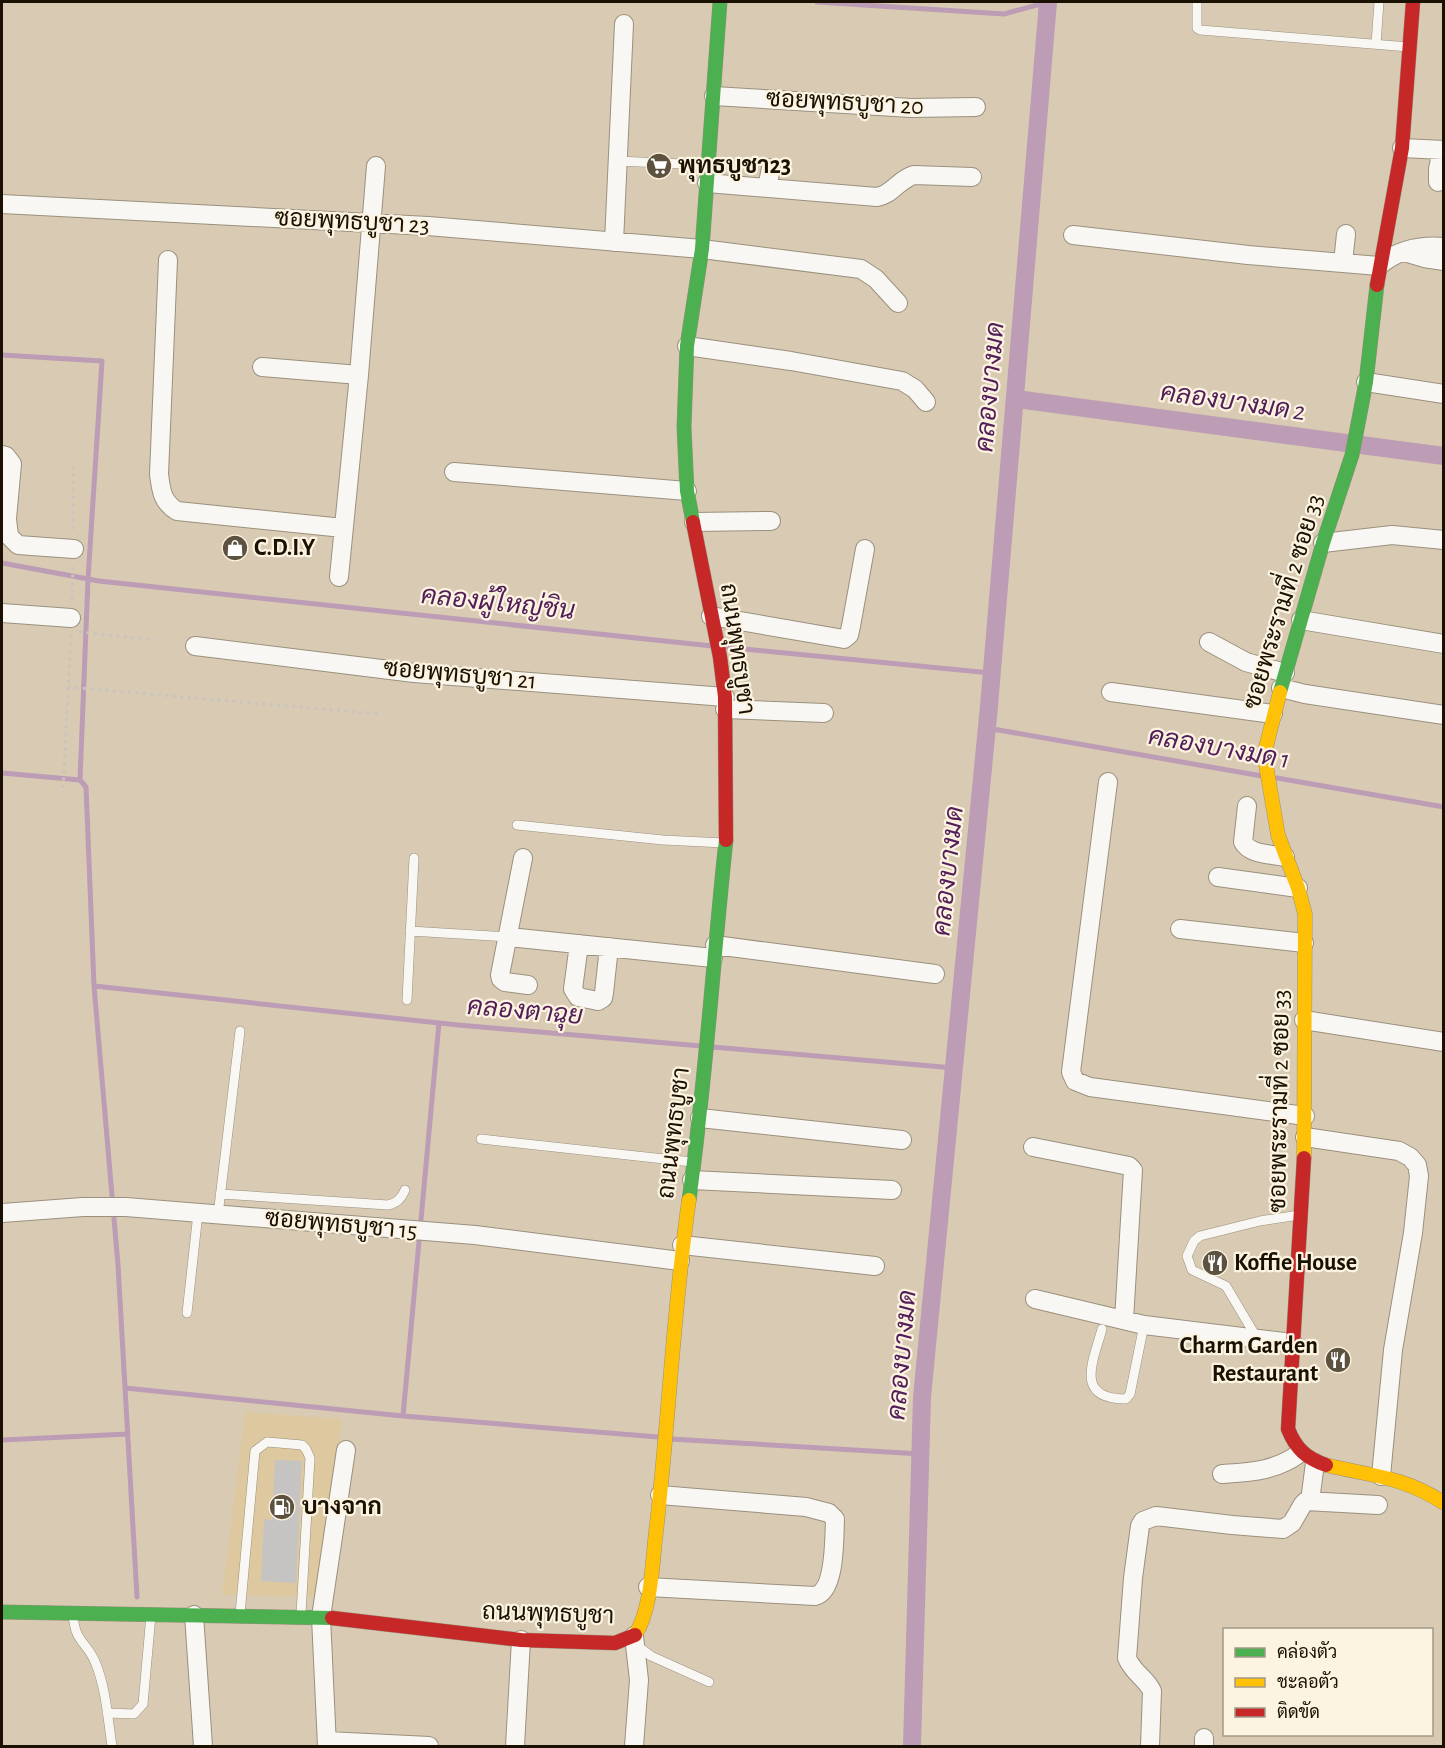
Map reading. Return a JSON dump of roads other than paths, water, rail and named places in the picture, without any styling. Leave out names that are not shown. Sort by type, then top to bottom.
[{"type":"main road","name":"ถนนพุทธบูชา","points":[[2,1612],[321,1617],[520,1640],[615,1643],[634,1640],[647,1603],[660,1495],[681,1253],[700,1118],[709,1034],[714,952],[728,829],[725,703],[720,657],[687,491],[684,427],[687,346],[702,249],[720,2]]},
{"type":"main road","name":"ซอยพระรามที่ 2 ซอย 33","points":[[1307,1458],[1293,1446],[1288,1429],[1305,1137],[1305,914],[1278,835],[1266,765],[1266,747],[1300,620],[1352,455],[1358,427],[1366,382],[1379,266],[1402,148],[1413,2]]},
{"type":"main road","points":[[1307,1458],[1381,1476],[1419,1489],[1443,1503]]},
{"type":"street","points":[[614,242],[624,24]]},
{"type":"street","name":"ซอยพุทธบูชา 20","points":[[714,96],[911,108],[976,107]]},
{"type":"street","points":[[1402,148],[1443,150],[1438,169],[1438,182]]},
{"type":"street","points":[[339,577],[360,375],[376,166]]},
{"type":"street","points":[[767,188],[771,168]]},
{"type":"street","points":[[708,174],[767,188],[877,197],[885,196],[906,178],[914,175],[972,177]]},
{"type":"street","name":"ซอยพุทธบูชา 23","points":[[2,204],[373,222],[702,249],[861,269],[876,279],[898,303]]},
{"type":"street","points":[[1343,263],[1346,234]]},
{"type":"street","points":[[1073,235],[1379,266],[1390,256],[1424,245],[1443,247]]},
{"type":"street","points":[[1404,252],[1443,261]]},
{"type":"street","points":[[168,260],[159,474],[162,495],[168,506],[177,511],[344,528]]},
{"type":"street","points":[[687,346],[791,361],[902,381],[915,389],[926,402]]},
{"type":"street","points":[[262,367],[360,375]]},
{"type":"street","points":[[1366,382],[1443,394]]},
{"type":"street","points":[[2,455],[6,456],[12,464],[7,519],[9,536],[18,545],[74,549]]},
{"type":"street","points":[[454,472],[687,491]]},
{"type":"street","points":[[694,522],[771,521]]},
{"type":"street","points":[[1323,543],[1392,535],[1443,540]]},
{"type":"street","points":[[712,624],[844,639],[849,635],[852,626],[865,549]]},
{"type":"street","points":[[2,613],[71,625]]},
{"type":"street","points":[[1300,620],[1443,644]]},
{"type":"street","points":[[1209,642],[1283,680],[1305,694],[1443,716]]},
{"type":"street","name":"ซอยพุทธบูชา 21","points":[[195,646],[414,673],[824,713]]},
{"type":"street","points":[[1111,692],[1273,714]]},
{"type":"street","points":[[1108,782],[1071,1072],[1075,1081],[1090,1087],[1305,1116]]},
{"type":"street","points":[[1247,806],[1243,842],[1246,848],[1285,857]]},
{"type":"street","points":[[523,858],[500,975],[505,982],[528,986]]},
{"type":"street","points":[[1218,877],[1298,888]]},
{"type":"street","points":[[1180,929],[1304,944]]},
{"type":"street","points":[[509,937],[609,947],[714,952],[935,974]]},
{"type":"street","points":[[579,944],[573,989],[578,997],[598,1001],[603,998],[609,947]]},
{"type":"street","points":[[1304,1020],[1443,1042]]},
{"type":"street","points":[[700,1118],[902,1140]]},
{"type":"street","points":[[1305,1137],[1399,1151],[1410,1157],[1417,1165],[1419,1176],[1413,1233],[1393,1350],[1381,1476]]},
{"type":"street","points":[[1033,1147],[1129,1166],[1133,1170],[1124,1320]]},
{"type":"street","points":[[693,1171],[892,1190]]},
{"type":"street","name":"ซอยพุทธบูชา 15","points":[[2,1213],[117,1207],[681,1253],[874,1266]]},
{"type":"street","points":[[1035,1299],[1144,1325],[1293,1343]]},
{"type":"street","points":[[346,1450],[321,1617],[327,1744],[429,1746]]},
{"type":"street","points":[[1222,1474],[1262,1470],[1307,1458],[1310,1501]]},
{"type":"street","points":[[648,1587],[815,1596],[826,1589],[831,1567],[835,1519],[829,1513],[806,1507],[660,1495]]},
{"type":"street","points":[[1150,1746],[1152,1691],[1149,1684],[1131,1668],[1127,1658],[1133,1578],[1140,1526],[1143,1521],[1156,1516],[1232,1526],[1283,1529],[1292,1523],[1303,1504],[1310,1501],[1378,1505]]},
{"type":"street","points":[[194,1615],[203,1746]]},
{"type":"street","points":[[515,1746],[520,1640]]},
{"type":"street","points":[[634,1640],[639,1680],[634,1746]]},
{"type":"lane","points":[[1197,2],[1196,23],[1200,30],[1410,47]]},
{"type":"lane","points":[[1376,44],[1380,2]]},
{"type":"lane","points":[[617,161],[708,174]]},
{"type":"lane","points":[[517,825],[663,840],[726,843]]},
{"type":"lane","points":[[407,1000],[414,858]]},
{"type":"lane","points":[[410,931],[509,937]]},
{"type":"lane","points":[[218,1215],[240,1031]]},
{"type":"lane","points":[[481,1139],[693,1171]]},
{"type":"lane","points":[[220,1194],[388,1205],[395,1204],[401,1199],[405,1190]]},
{"type":"lane","points":[[187,1313],[198,1213]]},
{"type":"lane","points":[[1258,1340],[1226,1286],[1192,1270],[1187,1256],[1189,1250],[1200,1236],[1260,1221],[1302,1214]]},
{"type":"lane","points":[[1102,1329],[1091,1370],[1091,1383],[1093,1389],[1118,1399],[1126,1398],[1130,1394],[1144,1325]]},
{"type":"lane","points":[[240,1616],[255,1451],[267,1442],[302,1445],[310,1458],[301,1618]]},
{"type":"lane","points":[[73,1614],[74,1630],[96,1662],[112,1746]]},
{"type":"lane","points":[[107,1713],[134,1714],[143,1704],[151,1614]]},
{"type":"lane","points":[[634,1640],[651,1656],[709,1682]]},
{"type":"waterway","points":[[817,2],[1004,14],[1048,2]]},
{"type":"waterway","name":"คลองบางมด","points":[[912,1746],[922,1397],[989,706],[1048,2]]},
{"type":"waterway","points":[[2,355],[102,361],[88,579],[80,780]]},
{"type":"waterway","name":"คลองบางมด 2","points":[[1016,399],[1444,456]]},
{"type":"waterway","name":"คลองผู้ใหญ่ชิน","points":[[2,563],[99,581],[712,646]]},
{"type":"waterway","name":"คลองผู้ใหญ่ชิน","points":[[724,647],[991,673]]},
{"type":"waterway","name":"คลองบางมด 1","points":[[987,728],[1262,776]]},
{"type":"waterway","points":[[2,773],[80,780],[86,787],[94,986],[118,1265],[137,1597]]},
{"type":"waterway","name":"คลองบางมด 1","points":[[1277,778],[1444,807]]},
{"type":"waterway","name":"คลองตาฉุย","points":[[94,986],[458,1025],[701,1046]]},
{"type":"waterway","points":[[403,1416],[439,1023]]},
{"type":"waterway","name":"คลองตาฉุย","points":[[713,1047],[954,1068]]},
{"type":"waterway","points":[[125,1388],[403,1416],[658,1437]]},
{"type":"waterway","points":[[2,1440],[128,1434]]},
{"type":"waterway","points":[[671,1439],[921,1454]]},
{"type":"place","name":"พุทธบูชา23","points":[[659,166]]},
{"type":"place","name":"C.D.I.Y","points":[[235,548]]},
{"type":"place","name":"Koffie House","points":[[1215,1263]]},
{"type":"place","name":"Charm Garden Restaurant","points":[[1338,1360]]},
{"type":"place","name":"บางจาก","points":[[282,1507]]}]
